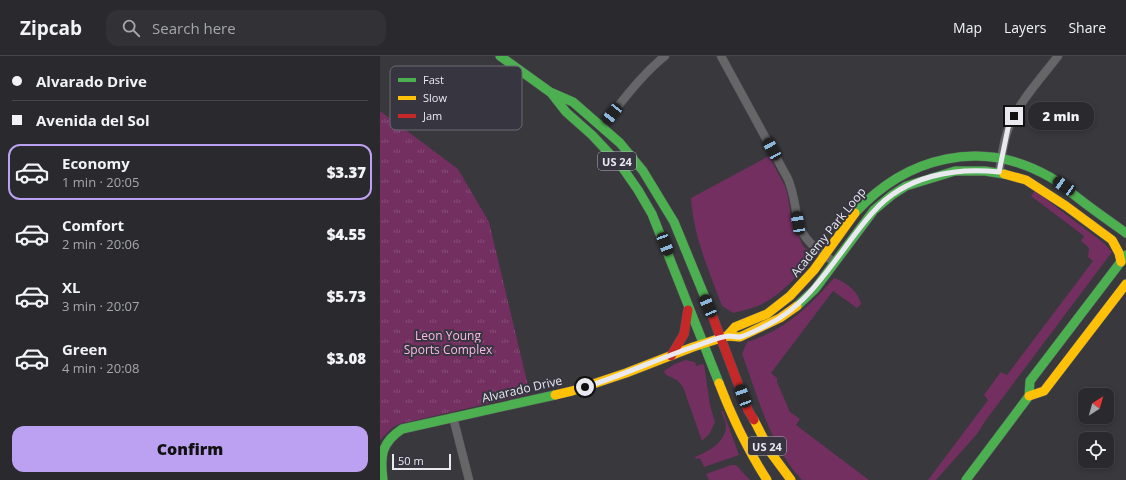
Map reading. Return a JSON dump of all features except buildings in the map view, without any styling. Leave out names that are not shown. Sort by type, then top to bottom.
[{"type":"main road","name":"US 24","points":[[500,56],[514,66]]},
{"type":"main road","name":"US 24","points":[[522,72],[550,92],[573,102],[602,126],[644,171],[674,222],[724,337],[748,410],[771,453],[791,480]]},
{"type":"main road","name":"US 24","points":[[550,92],[566,112],[592,135],[622,167],[638,190],[656,223],[720,390],[741,437],[767,480]]},
{"type":"main road","name":"Academy Park Loop","points":[[724,337],[736,326],[761,317],[775,309],[786,300],[805,280],[851,219],[875,193],[898,176],[923,165],[948,158],[971,156],[1002,158],[1031,168],[1050,178],[1126,233]]},
{"type":"main road","name":"Academy Park Loop","points":[[703,344],[724,337],[740,337],[780,318],[798,305],[815,289],[874,210],[906,186],[926,178],[955,171],[971,170],[999,172],[1026,180],[1112,240],[1123,258]]},
{"type":"main road","points":[[966,480],[1029,396],[1030,380],[1123,258]]},
{"type":"main road","points":[[1029,396],[1044,391],[1077,348],[1087,322],[1124,280]]},
{"type":"main road","points":[[671,356],[684,338],[687,329],[688,305]]},
{"type":"main road","name":"Alvarado Drive","points":[[384,480],[380,457],[383,446],[390,436],[402,429],[572,391],[626,373],[703,344]]},
{"type":"street","points":[[602,126],[638,80],[664,56]]},
{"type":"street","points":[[722,56],[788,179],[793,192],[798,223],[803,234],[812,245],[834,262]]},
{"type":"street","points":[[999,172],[1008,128],[1014,116],[1058,56]]},
{"type":"street","points":[[453,417],[469,480]]},
{"type":"green space","name":"Leon Young Sports Complex","points":[[380,111],[390,118],[390,130],[406,130],[458,169],[489,222],[530,394],[399,424],[392,428],[380,440]]},
{"type":"green space","points":[[769,156],[785,186],[791,218],[803,246],[814,256],[782,291],[767,302],[733,313],[722,306],[707,266],[698,239],[692,212],[691,198]]},
{"type":"green space","points":[[1035,191],[1105,244],[1112,252],[977,434],[936,480],[928,480],[988,400],[984,395],[1000,373],[1001,372],[1007,375],[1093,261],[1088,257],[1089,248],[1081,241],[1084,236],[1031,196]]},
{"type":"green space","points":[[834,278],[851,288],[857,295],[861,304],[857,308],[833,291],[771,373],[777,378],[777,382],[790,412],[800,419],[796,425],[869,480],[802,480],[791,467],[773,437],[742,354],[747,342],[761,337],[785,324],[806,308]]},
{"type":"green space","points":[[685,360],[695,362],[696,366],[700,363],[700,365],[704,364],[710,405],[715,422],[710,433],[702,441],[683,387],[677,380],[666,375],[664,371]]},
{"type":"green space","points":[[721,411],[723,411],[739,455],[704,467],[700,458],[696,459],[695,457],[715,446],[725,433],[725,421]]},
{"type":"green space","points":[[731,465],[736,465],[750,480],[709,480],[706,474]]},
{"type":"traffic: fast","points":[[500,56],[514,66]]},
{"type":"traffic: fast","points":[[522,72],[550,92],[573,102],[620,143],[643,171],[674,222],[709,307]]},
{"type":"traffic: fast","points":[[552,94],[566,112],[592,135],[622,167],[652,214],[719,383]]},
{"type":"traffic: fast","points":[[855,213],[876,193],[898,178],[922,166],[946,159],[972,156],[998,158],[1024,165],[1050,177],[1126,233]]},
{"type":"traffic: fast","points":[[797,306],[815,289],[874,210],[906,186],[955,171],[985,171],[1004,174]]},
{"type":"traffic: fast","points":[[966,480],[1029,396],[1030,381],[1126,255]]},
{"type":"traffic: fast","points":[[383,480],[382,457],[386,445],[395,434],[402,429],[555,395]]},
{"type":"traffic: slow","points":[[1004,174],[1026,180],[1066,206],[1112,240],[1119,253],[1121,262]]},
{"type":"traffic: slow","points":[[727,336],[735,327],[767,314],[790,296],[814,270],[855,213]]},
{"type":"traffic: slow","points":[[1029,396],[1044,391],[1126,284]]},
{"type":"traffic: slow","points":[[555,395],[572,391],[626,373],[693,347],[727,336],[740,337],[780,318],[797,306]]},
{"type":"traffic: slow","points":[[719,383],[740,433],[767,480]]},
{"type":"traffic: slow","points":[[754,420],[771,453],[791,480]]},
{"type":"traffic: jam","points":[[709,307],[748,410],[754,420]]},
{"type":"traffic: jam","points":[[671,356],[684,334],[688,310]]},
{"type":"route","points":[[585,387],[727,336],[740,337],[780,318],[792,310],[815,289],[874,210],[892,195],[906,186],[926,178],[955,171],[985,170],[999,172],[1008,128],[1014,116]]}]
